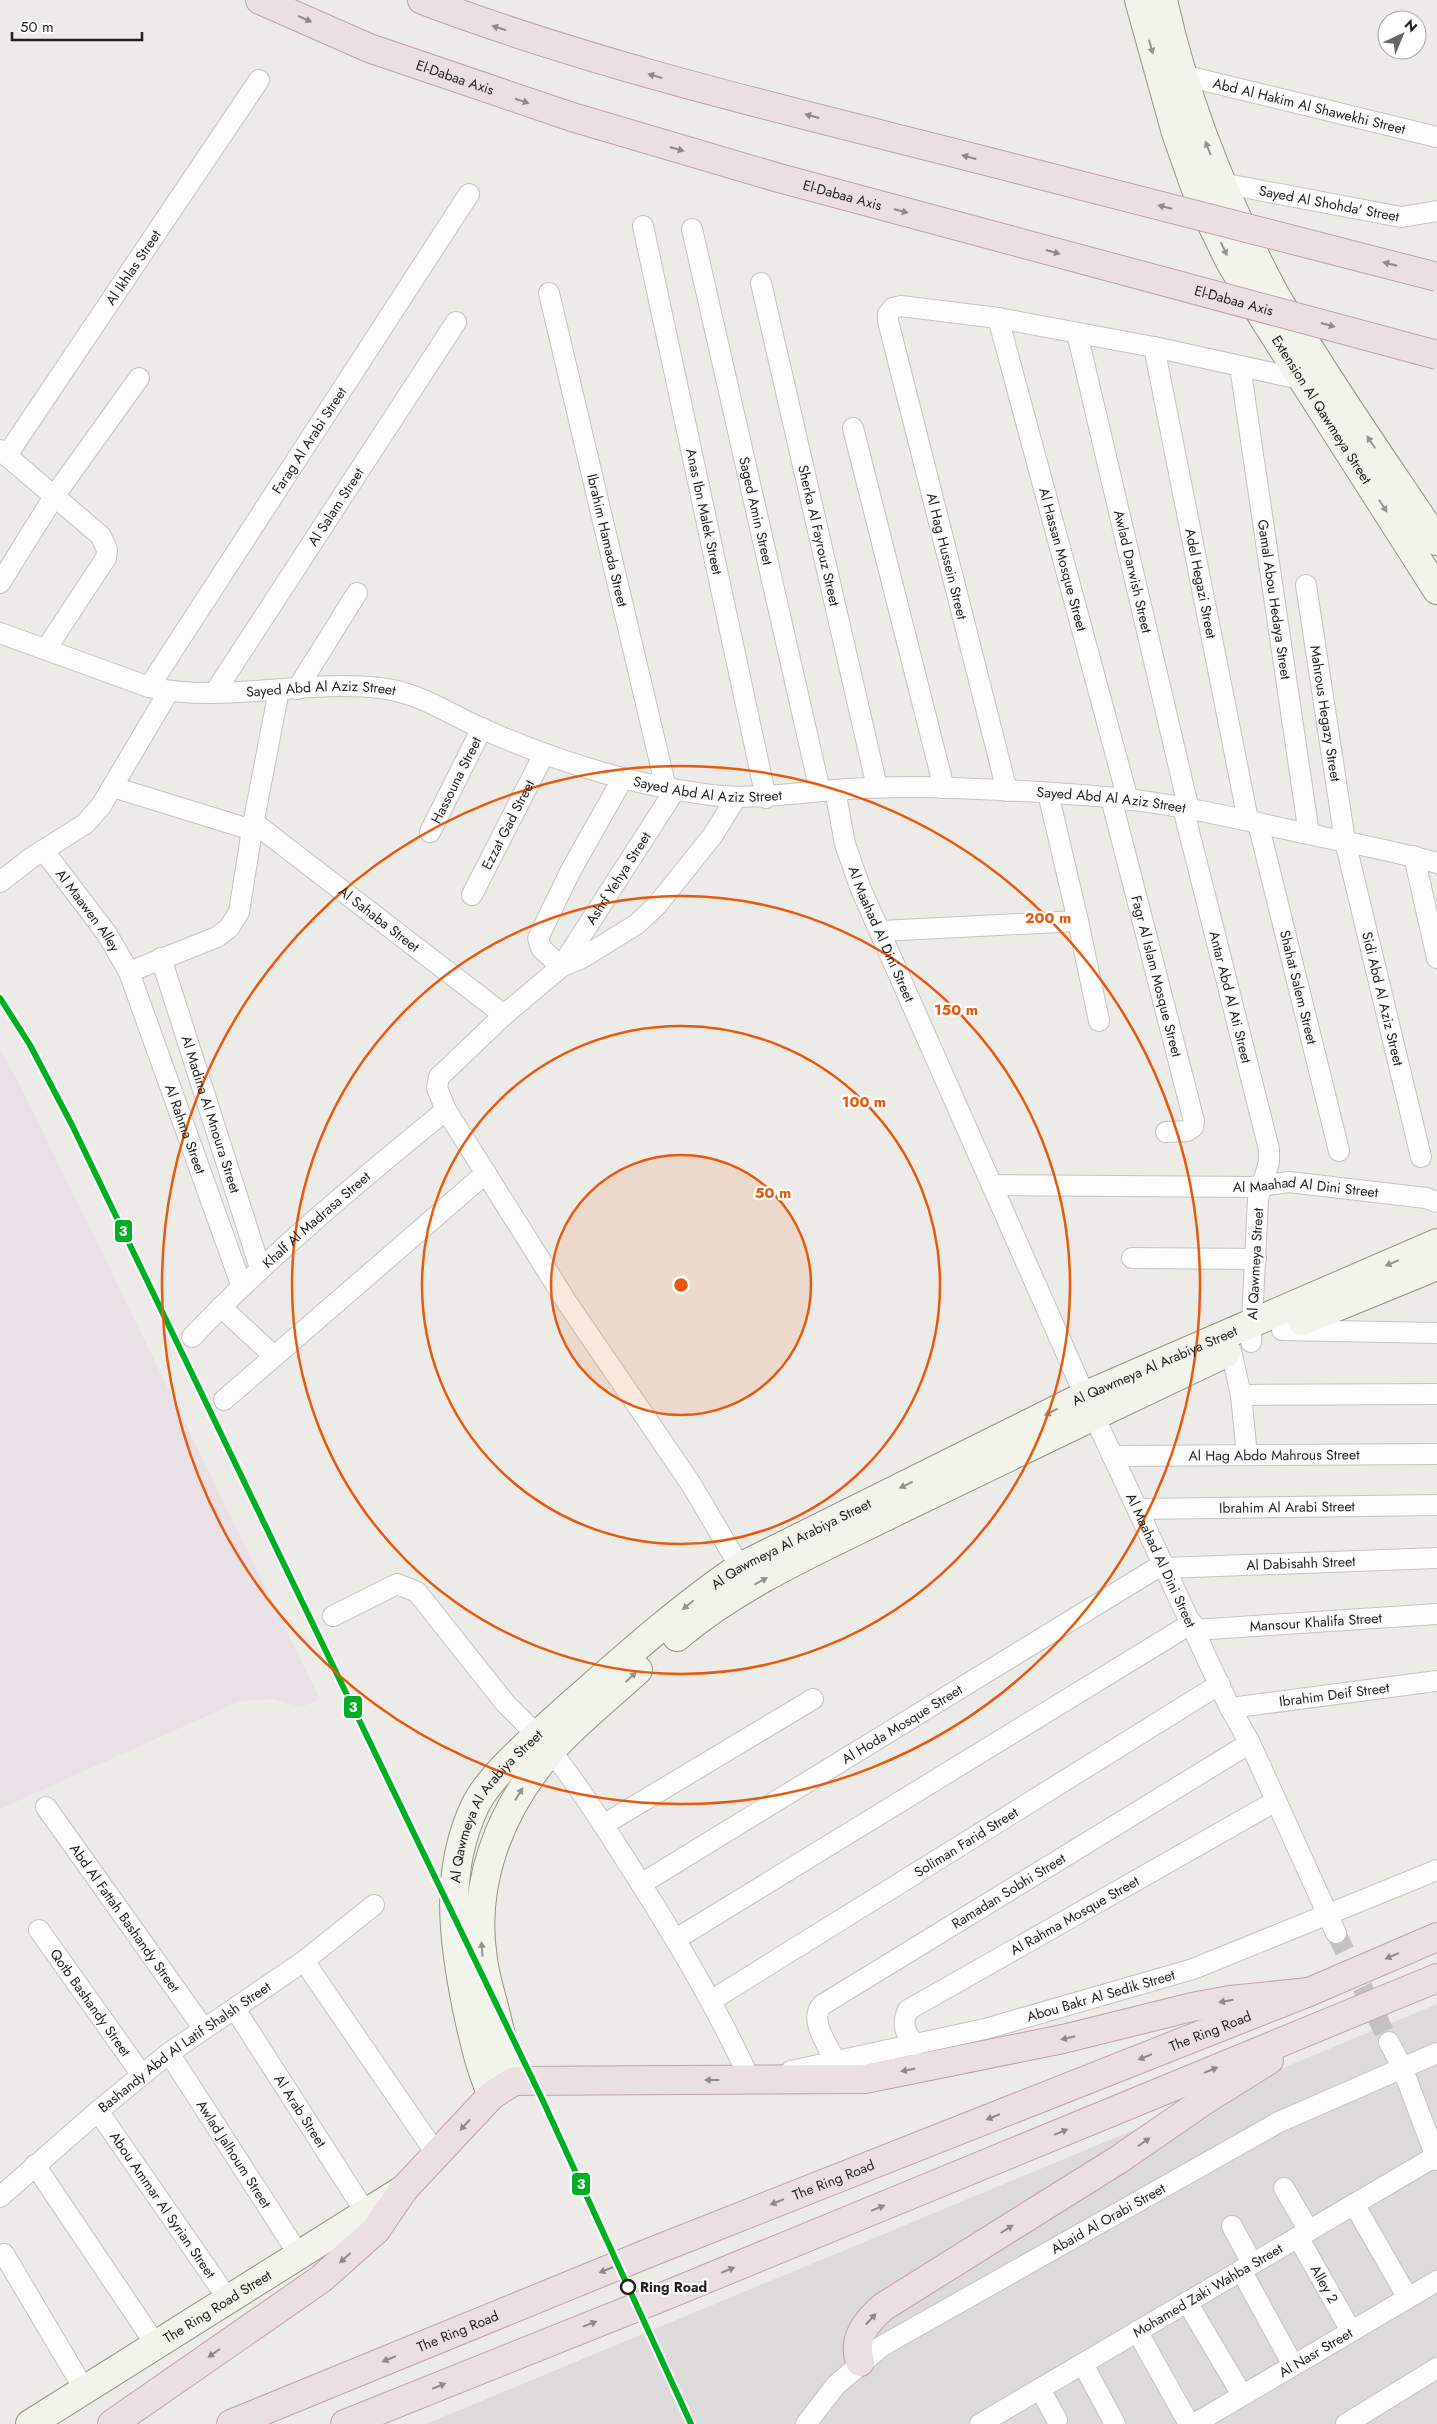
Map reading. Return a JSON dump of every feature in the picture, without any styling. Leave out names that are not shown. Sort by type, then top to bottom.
[{"type":"highway","name":"El-Dabaa Axis","points":[[260,0],[369,48],[572,117],[778,178],[1437,355]]},
{"type":"highway","points":[[422,0],[490,26],[590,58],[691,87],[1437,277]]},
{"type":"highway","name":"The Ring Road","points":[[230,2424],[531,2300],[1309,1992],[1437,1937]]},
{"type":"highway","points":[[345,2424],[545,2342],[667,2295],[1437,1978]]},
{"type":"highway","points":[[112,2424],[322,2280],[371,2222],[503,2088],[750,2080],[865,2079],[1063,2039],[1192,2007],[1270,1995],[1309,1992]]},
{"type":"highway","points":[[860,2362],[856,2352],[858,2339],[864,2326],[883,2307],[1118,2160],[1208,2098],[1344,2015]]},
{"type":"street","name":"Extension Al Qawmeya Street","points":[[1139,0],[1176,133],[1199,198],[1229,260],[1302,380],[1437,590]]},
{"type":"street","name":"Extension Al Qawmeya Street","points":[[1163,0],[1182,75],[1221,183],[1271,288],[1333,386],[1437,540]]},
{"type":"street","name":"Abd Al Hakim Al Shawekhi Street","points":[[1182,75],[1437,137]]},
{"type":"street","name":"Al Ikhlas Street","points":[[4,452],[259,80]]},
{"type":"street","name":"Sayed Al Shohda' Street","points":[[1221,183],[1401,217],[1437,212]]},
{"type":"street","name":"Farag Al Arabi Street","points":[[149,687],[469,194]]},
{"type":"street","name":"Anas Ibn Malek Street","points":[[643,226],[766,798]]},
{"type":"street","name":"Saged Amin Street","points":[[692,229],[828,791]]},
{"type":"street","name":"Sherka Al Fayrouz Street","points":[[761,283],[877,787]]},
{"type":"street","name":"Ibrahim Hamada Street","points":[[549,293],[671,789]]},
{"type":"street","name":"Al Hag Hussein Street","points":[[998,318],[901,306],[893,308],[888,314],[888,321],[1007,791]]},
{"type":"street","points":[[998,318],[1154,347],[1333,386]]},
{"type":"street","name":"Al Hassan Mosque Street","points":[[998,318],[1119,799]]},
{"type":"street","name":"Al Salam Street","points":[[215,692],[456,322]]},
{"type":"street","name":"Awlad Darwish Street","points":[[1077,333],[1186,809]]},
{"type":"street","name":"Adel Hegazi Street","points":[[1154,347],[1253,821]]},
{"type":"street","name":"Gamal Abou Hedaya Street","points":[[1240,366],[1309,834]]},
{"type":"street","points":[[0,583],[55,495],[139,378]]},
{"type":"street","points":[[853,428],[944,788]]},
{"type":"street","points":[[4,452],[101,536],[107,550],[106,558],[46,649]]},
{"type":"street","name":"Mahrous Hegazy Street","points":[[1306,585],[1345,841]]},
{"type":"street","points":[[129,972],[217,937],[229,928],[239,912],[252,826],[288,690],[357,593]]},
{"type":"street","name":"Sayed Abd Al Aziz Street","points":[[0,633],[149,687],[169,691],[215,692],[353,686],[382,688],[410,694],[482,728],[544,754],[623,778],[671,789],[736,798],[766,798],[877,787],[1048,793],[1119,799],[1253,821],[1414,856],[1437,863]]},
{"type":"street","points":[[0,882],[85,824],[101,806],[169,691]]},
{"type":"street","name":"Hassouna Street","points":[[430,832],[482,728]]},
{"type":"street","name":"Ezzat Gad Street","points":[[472,895],[544,754]]},
{"type":"street","points":[[562,967],[542,948],[538,938],[571,870],[623,778]]},
{"type":"street","points":[[113,787],[252,826]]},
{"type":"street","name":"Ashrf Yehya Street","points":[[562,967],[671,789]]},
{"type":"street","name":"Al Maahad Al Dini Street","points":[[828,791],[860,887],[1112,1456],[1230,1708],[1250,1743],[1332,1924]]},
{"type":"street","points":[[1048,793],[1078,920],[1099,1021]]},
{"type":"street","points":[[736,798],[702,850],[657,905],[637,924],[582,958],[562,967],[504,1015],[440,1077],[437,1088],[446,1110],[568,1304],[691,1484],[740,1567]]},
{"type":"street","name":"Fagr Al Islam Mosque Street","points":[[1119,799],[1194,1121],[1193,1127],[1188,1131],[1166,1132]]},
{"type":"street","name":"Antar Abd Al Ati Street","points":[[1186,809],[1270,1149],[1269,1162],[1262,1187]]},
{"type":"street","name":"Shahat Salem Street","points":[[1253,821],[1339,1151]]},
{"type":"street","name":"Al Sahaba Street","points":[[252,826],[504,1015]]},
{"type":"street","name":"Sidi Abd Al Aziz Street","points":[[1345,841],[1421,1157]]},
{"type":"street","name":"Al Maawen Alley","points":[[44,851],[107,934],[129,972]]},
{"type":"street","points":[[1414,856],[1437,958]]},
{"type":"street","points":[[881,931],[1078,920]]},
{"type":"street","name":"Al Madina Al Mnoura Street","points":[[161,958],[260,1268]]},
{"type":"street","name":"Al Rahma Street","points":[[129,972],[242,1287]]},
{"type":"street","name":"Khalf Al Madrasa Street","points":[[192,1337],[260,1268],[342,1195],[446,1110]]},
{"type":"street","points":[[224,1400],[486,1173]]},
{"type":"street","name":"Al Maahad Al Dini Street","points":[[992,1185],[1262,1187],[1290,1182],[1426,1198],[1437,1202]]},
{"type":"street","name":"Al Qawmeya Street","points":[[1247,1455],[1241,1395],[1245,1338],[1256,1259],[1258,1199],[1262,1187]]},
{"type":"street","name":"Al Qawmeya Al Arabiya Street","points":[[503,2088],[483,1960],[480,1925],[483,1890],[490,1856],[503,1823],[544,1743],[694,1599],[740,1567],[1090,1405],[1245,1338],[1437,1244]]},
{"type":"street","points":[[1132,1258],[1256,1259]]},
{"type":"street","name":"Al Qawmeya Al Arabiya Street","points":[[544,1743],[682,1632],[735,1596],[821,1548],[1090,1405],[1245,1338],[1282,1330],[1437,1266]]},
{"type":"street","points":[[221,1307],[274,1356]]},
{"type":"street","points":[[1282,1330],[1437,1334]]},
{"type":"street","points":[[1241,1395],[1437,1394]]},
{"type":"street","name":"Al Hag Abdo Mahrous Street","points":[[1112,1456],[1437,1454]]},
{"type":"street","name":"Ibrahim Al Arabi Street","points":[[1138,1509],[1437,1505]]},
{"type":"street","name":"Al Dabisahh Street","points":[[1164,1566],[1437,1558]]},
{"type":"street","name":"Al Hoda Mosque Street","points":[[641,1884],[1164,1566]]},
{"type":"street","points":[[333,1616],[398,1584],[407,1586],[416,1592],[505,1703],[544,1743],[603,1825],[676,1939],[712,2000],[750,2080]]},
{"type":"street","name":"Mansour Khalifa Street","points":[[1193,1626],[1437,1614]]},
{"type":"street","points":[[676,1939],[1193,1626]]},
{"type":"street","name":"Ibrahim Deif Street","points":[[1230,1708],[1437,1681]]},
{"type":"street","name":"Soliman Farid Street","points":[[712,2000],[1220,1684]]},
{"type":"street","points":[[603,1825],[813,1699]]},
{"type":"street","name":"Ramadan Sobhi Street","points":[[836,2062],[817,2021],[817,2012],[822,2005],[1250,1743]]},
{"type":"street","name":"Al Rahma Mosque Street","points":[[915,2045],[906,2033],[903,2021],[908,2010],[1276,1801]]},
{"type":"street","name":"Abd Al Fattah Bashandy Street","points":[[46,1807],[204,2029]]},
{"type":"street","name":"Abou Bakr Al Sedik Street","points":[[750,2080],[985,2029],[1192,1969],[1332,1924],[1437,1870]]},
{"type":"street","name":"Bashandy Abd Al Latif Shalsh Street","points":[[0,2198],[35,2165],[169,2053],[304,1961],[374,1905]]},
{"type":"street","name":"Qotb Bashandy Street","points":[[39,1930],[142,2075]]},
{"type":"street","points":[[304,1961],[437,2154]]},
{"type":"street","name":"Al Arab Street","points":[[235,2009],[371,2222]]},
{"type":"street","points":[[1389,2042],[1402,2067],[1436,2158]]},
{"type":"street","name":"Awlad Jalhoum Street","points":[[169,2053],[299,2255]]},
{"type":"street","name":"Abaid Al Orabi Street","points":[[806,2424],[836,2385],[860,2362],[882,2346],[1279,2122],[1437,2053]]},
{"type":"street","name":"Abou Ammar Al Syrian Street","points":[[98,2111],[228,2299]]},
{"type":"street","name":"Mohamed Zaki Wahba Street","points":[[980,2424],[1354,2204],[1436,2158]]},
{"type":"street","points":[[35,2165],[156,2345]]},
{"type":"street","name":"Alley 2","points":[[1284,2188],[1303,2234],[1351,2331]]},
{"type":"street","points":[[1354,2204],[1408,2298]]},
{"type":"street","name":"The Ring Road Street","points":[[30,2424],[299,2255],[371,2222]]},
{"type":"street","points":[[1232,2226],[1247,2267],[1293,2365]]},
{"type":"street","points":[[4,2254],[84,2389]]},
{"type":"street","name":"Al Nasr Street","points":[[1194,2424],[1437,2281]]},
{"type":"street","points":[[1187,2302],[1242,2396]]},
{"type":"street","points":[[1137,2331],[1189,2424]]},
{"type":"street","points":[[1082,2364],[1115,2424]]},
{"type":"street","points":[[1346,2424],[1437,2368]]},
{"type":"street","points":[[1040,2389],[1057,2420]]},
{"type":"shaded area","points":[[0,1051],[16,1077],[320,1699],[301,1707],[273,1699],[240,1701],[0,1809]]},
{"type":"shaded area","points":[[1437,2004],[1437,2424],[426,2424]]},
{"type":"tunnel","points":[[1336,1933],[1389,2042]]},
{"type":"transit line","name":"3","points":[[0,998],[30,1045],[72,1125],[543,2101],[691,2424]]},
{"type":"place","name":"Ring Road","points":[[628,2287]]}]
